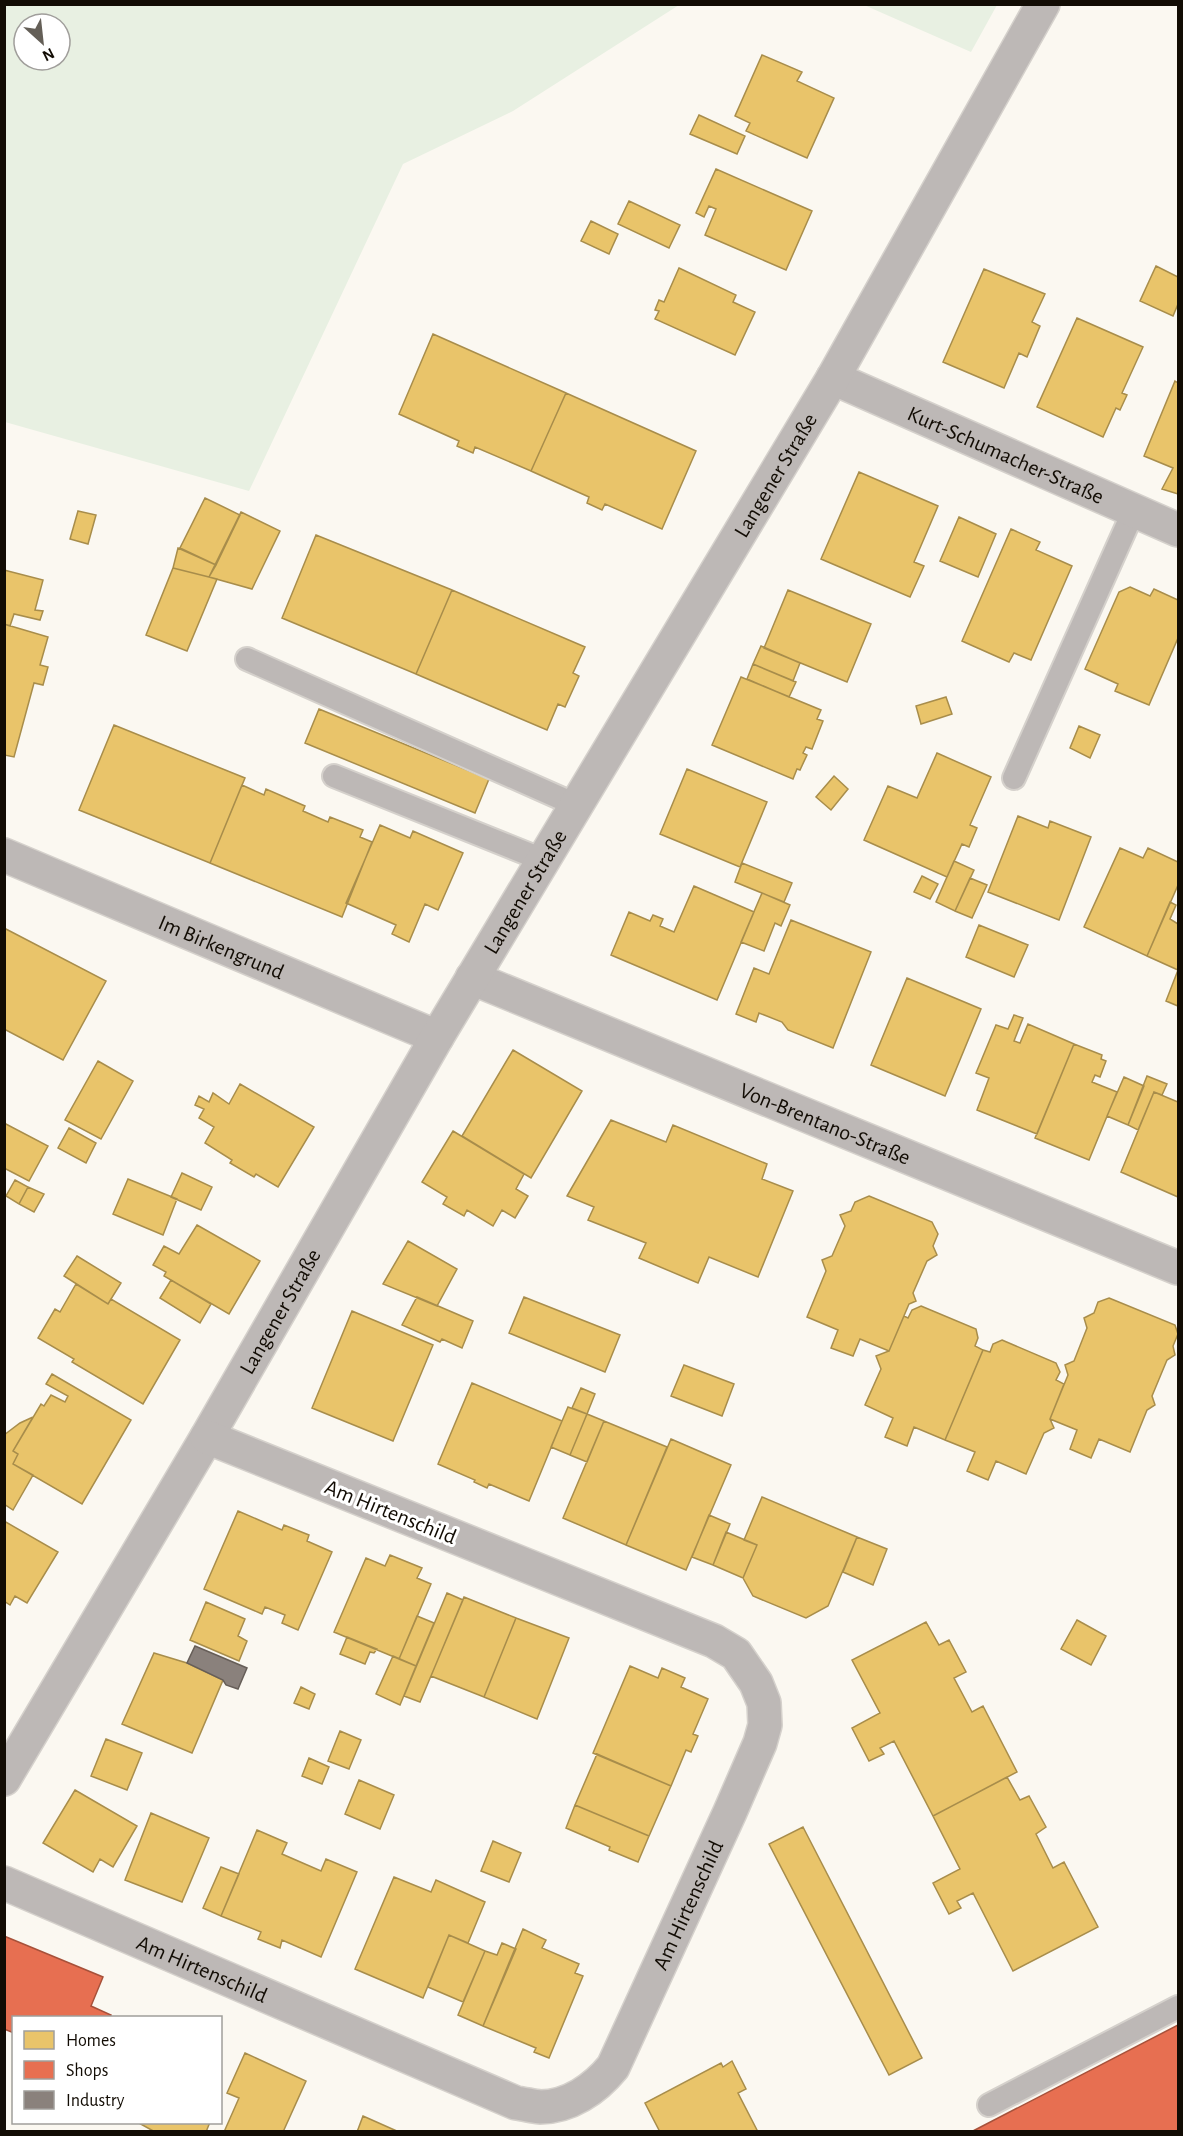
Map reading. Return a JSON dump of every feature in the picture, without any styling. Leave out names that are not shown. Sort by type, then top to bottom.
[{"type":"street","name":"Langener Straße","points":[[4,1779],[207,1437],[437,1037],[832,378],[1043,4]]},
{"type":"street","name":"Kurt-Schumacher-Straße","points":[[832,378],[1179,530]]},
{"type":"street","name":"Im Birkengrund","points":[[4,855],[437,1037]]},
{"type":"street","name":"Von-Brentano-Straße","points":[[472,978],[1179,1268]]},
{"type":"street","name":"Am Hirtenschild","points":[[4,1883],[516,2103],[539,2107],[554,2105],[584,2094],[602,2080],[613,2067],[726,1822],[760,1743],[765,1725],[764,1703],[756,1683],[736,1653],[714,1641],[207,1437]]},
{"type":"lane","points":[[1014,778],[1134,510]]},
{"type":"lane","points":[[247,658],[576,805]]},
{"type":"lane","points":[[334,776],[543,860]]},
{"type":"lane","points":[[989,2105],[1179,2007]]},
{"type":"shaded area","points":[[4,5],[679,5],[513,111],[403,164],[249,491],[5,422]]},
{"type":"shaded area","points":[[864,5],[997,5],[971,52]]},
{"type":"building: Homes","points":[[762,55],[802,72],[797,81],[834,98],[807,158],[746,131],[750,123],[735,116]]},
{"type":"building: Homes","points":[[699,115],[745,136],[737,154],[690,134]]},
{"type":"building: Homes","points":[[716,169],[812,211],[786,270],[705,235],[716,209],[709,206],[704,217],[696,213]]},
{"type":"building: Homes","points":[[629,201],[680,225],[669,248],[618,224]]},
{"type":"building: Homes","points":[[591,221],[618,234],[609,254],[581,241]]},
{"type":"building: Homes","points":[[1156,266],[1178,277],[1178,304],[1173,316],[1140,301]]},
{"type":"building: Homes","points":[[679,268],[736,295],[733,302],[755,312],[735,355],[655,319],[659,311],[655,310],[659,300],[664,302]]},
{"type":"building: Homes","points":[[984,269],[1045,294],[1032,322],[1040,326],[1027,357],[1019,353],[1004,388],[943,362]]},
{"type":"building: Homes","points":[[1077,318],[1143,347],[1122,393],[1127,395],[1120,410],[1116,408],[1103,437],[1037,407]]},
{"type":"building: Homes","points":[[433,334],[566,393],[531,471],[475,447],[473,453],[457,446],[459,441],[399,414]]},
{"type":"building: Homes","points":[[1175,381],[1178,383],[1178,494],[1162,489],[1173,468],[1144,456]]},
{"type":"building: Homes","points":[[566,393],[696,451],[662,529],[605,504],[602,510],[587,503],[589,497],[531,471]]},
{"type":"building: Homes","points":[[859,472],[938,506],[914,562],[924,566],[910,597],[821,559]]},
{"type":"building: Homes","points":[[205,498],[240,515],[216,565],[180,548]]},
{"type":"building: Homes","points":[[78,511],[96,515],[88,544],[70,539]]},
{"type":"building: Homes","points":[[241,512],[280,531],[252,589],[209,577]]},
{"type":"building: Homes","points":[[959,517],[996,534],[978,577],[940,561]]},
{"type":"building: Homes","points":[[1011,529],[1040,542],[1036,550],[1072,566],[1031,660],[1014,653],[1009,662],[962,641]]},
{"type":"building: Homes","points":[[316,535],[452,590],[416,674],[282,618]]},
{"type":"building: Homes","points":[[178,548],[216,565],[209,577],[173,568]]},
{"type":"building: Homes","points":[[173,568],[217,579],[187,651],[146,635]]},
{"type":"building: Homes","points":[[4,570],[43,580],[35,610],[43,611],[40,620],[14,614],[10,626],[4,624]]},
{"type":"building: Homes","points":[[1130,587],[1150,596],[1154,589],[1178,600],[1178,638],[1149,705],[1115,691],[1118,684],[1085,669],[1119,592]]},
{"type":"building: Homes","points":[[452,590],[585,647],[573,673],[579,676],[565,707],[558,704],[547,730],[416,674]]},
{"type":"building: Homes","points":[[788,590],[871,624],[847,682],[764,648]]},
{"type":"building: Homes","points":[[4,624],[48,637],[40,665],[48,667],[43,685],[34,683],[14,757],[4,755]]},
{"type":"building: Homes","points":[[761,646],[800,663],[793,681],[753,664]]},
{"type":"building: Homes","points":[[753,664],[796,682],[789,697],[747,679]]},
{"type":"building: Homes","points":[[741,677],[821,710],[817,719],[823,721],[812,749],[806,747],[803,753],[807,755],[793,779],[712,745]]},
{"type":"building: Homes","points":[[946,697],[952,714],[921,724],[916,706]]},
{"type":"building: Homes","points":[[319,709],[489,779],[475,813],[305,743]]},
{"type":"building: Homes","points":[[114,725],[245,778],[210,863],[79,810]]},
{"type":"building: Homes","points":[[1079,726],[1100,735],[1090,758],[1070,748]]},
{"type":"building: Homes","points":[[937,753],[991,777],[970,825],[977,828],[969,847],[962,844],[947,877],[864,840],[888,786],[917,798]]},
{"type":"building: Homes","points":[[687,769],[767,802],[740,867],[660,834]]},
{"type":"building: Homes","points":[[834,776],[848,789],[831,810],[816,797]]},
{"type":"building: Homes","points":[[242,785],[264,795],[266,789],[305,806],[303,811],[328,822],[330,817],[363,830],[360,837],[372,842],[342,917],[210,863]]},
{"type":"building: Homes","points":[[1018,816],[1048,828],[1050,821],[1091,837],[1059,920],[988,892]]},
{"type":"building: Homes","points":[[380,825],[410,838],[413,831],[463,853],[438,910],[425,904],[409,942],[392,934],[396,925],[346,903]]},
{"type":"building: Homes","points":[[1120,848],[1143,858],[1148,848],[1178,862],[1178,885],[1147,956],[1084,927]]},
{"type":"building: Homes","points":[[954,861],[974,870],[955,911],[936,902]]},
{"type":"building: Homes","points":[[742,863],[792,883],[784,902],[735,882]]},
{"type":"building: Homes","points":[[922,876],[938,884],[930,899],[914,892]]},
{"type":"building: Homes","points":[[970,878],[987,885],[972,918],[955,911]]},
{"type":"building: Homes","points":[[694,886],[754,912],[717,1000],[611,955],[629,912],[650,921],[653,915],[663,919],[660,926],[674,932]]},
{"type":"building: Homes","points":[[762,893],[790,905],[781,926],[775,923],[764,951],[741,942]]},
{"type":"building: Homes","points":[[1170,902],[1176,905],[1170,919],[1178,924],[1178,970],[1147,956]]},
{"type":"building: Homes","points":[[791,920],[871,952],[833,1048],[788,1030],[782,1022],[759,1013],[756,1022],[736,1014],[754,968],[769,974]]},
{"type":"building: Homes","points":[[979,925],[1028,945],[1014,977],[966,957]]},
{"type":"building: Homes","points":[[4,928],[106,981],[63,1060],[4,1029]]},
{"type":"building: Homes","points":[[1178,970],[1178,1006],[1166,1001]]},
{"type":"building: Homes","points":[[907,978],[981,1009],[945,1096],[871,1065]]},
{"type":"building: Homes","points":[[1014,1015],[1023,1018],[1014,1041],[1020,1043],[1028,1024],[1074,1044],[1037,1134],[977,1110],[989,1078],[976,1073],[996,1025],[1008,1029]]},
{"type":"building: Homes","points":[[1074,1044],[1102,1055],[1101,1059],[1106,1061],[1100,1077],[1095,1075],[1092,1082],[1117,1092],[1089,1160],[1035,1138]]},
{"type":"building: Homes","points":[[513,1050],[582,1091],[531,1178],[462,1136]]},
{"type":"building: Homes","points":[[98,1061],[133,1081],[101,1139],[65,1120]]},
{"type":"building: Homes","points":[[1147,1076],[1167,1084],[1162,1095],[1154,1092],[1138,1130],[1128,1125]]},
{"type":"building: Homes","points":[[1124,1077],[1144,1086],[1128,1125],[1107,1116]]},
{"type":"building: Homes","points":[[240,1084],[314,1127],[278,1187],[230,1163],[232,1160],[205,1143],[214,1127],[199,1118],[204,1109],[195,1105],[199,1096],[209,1102],[213,1093],[229,1104]]},
{"type":"building: Homes","points":[[1154,1092],[1178,1102],[1178,1197],[1121,1172]]},
{"type":"building: Homes","points":[[611,1120],[666,1142],[673,1125],[767,1164],[762,1179],[793,1191],[758,1277],[709,1257],[698,1283],[639,1258],[646,1243],[588,1220],[594,1207],[567,1196]]},
{"type":"building: Homes","points":[[4,1123],[48,1146],[29,1181],[4,1168]]},
{"type":"building: Homes","points":[[69,1128],[96,1143],[86,1163],[58,1148]]},
{"type":"building: Homes","points":[[453,1131],[524,1174],[516,1189],[528,1196],[515,1218],[502,1210],[493,1226],[467,1210],[464,1216],[443,1204],[447,1197],[422,1182]]},
{"type":"building: Homes","points":[[182,1173],[212,1187],[201,1210],[171,1197]]},
{"type":"building: Homes","points":[[128,1179],[177,1199],[163,1235],[113,1214]]},
{"type":"building: Homes","points":[[15,1180],[28,1187],[19,1204],[6,1196]]},
{"type":"building: Homes","points":[[28,1187],[44,1194],[34,1212],[19,1204]]},
{"type":"building: Homes","points":[[869,1196],[932,1222],[938,1234],[933,1246],[937,1255],[927,1261],[913,1293],[916,1301],[909,1304],[889,1351],[860,1339],[853,1356],[831,1348],[838,1330],[807,1317],[826,1271],[822,1260],[832,1256],[845,1226],[840,1215],[851,1211],[855,1202]]},
{"type":"building: Homes","points":[[197,1225],[260,1261],[229,1314],[164,1276],[166,1272],[153,1265],[164,1246],[179,1254]]},
{"type":"building: Homes","points":[[408,1241],[457,1269],[437,1306],[383,1284]]},
{"type":"building: Homes","points":[[77,1256],[121,1283],[108,1304],[64,1276]]},
{"type":"building: Homes","points":[[171,1280],[211,1304],[200,1323],[160,1298]]},
{"type":"building: Homes","points":[[76,1284],[108,1304],[111,1299],[180,1340],[143,1404],[72,1362],[74,1359],[38,1338],[55,1309],[60,1312]]},
{"type":"building: Homes","points":[[417,1297],[473,1321],[462,1348],[442,1339],[440,1342],[402,1325]]},
{"type":"building: Homes","points":[[524,1297],[620,1335],[605,1372],[509,1333]]},
{"type":"building: Homes","points":[[1109,1298],[1175,1325],[1178,1334],[1173,1346],[1175,1355],[1167,1360],[1152,1396],[1155,1405],[1147,1410],[1130,1452],[1099,1439],[1091,1458],[1070,1449],[1077,1430],[1050,1419],[1068,1375],[1065,1365],[1074,1361],[1087,1328],[1084,1318],[1094,1313],[1098,1302]]},
{"type":"building: Homes","points":[[921,1306],[976,1329],[978,1338],[975,1346],[983,1350],[945,1440],[914,1427],[907,1446],[885,1437],[893,1418],[865,1405],[881,1369],[876,1356],[889,1351],[904,1316],[908,1318],[912,1310]]},
{"type":"building: Homes","points":[[352,1311],[433,1345],[393,1441],[312,1408]]},
{"type":"building: Homes","points":[[1002,1340],[1056,1363],[1060,1372],[1056,1380],[1064,1384],[1050,1419],[1054,1428],[1044,1433],[1026,1474],[996,1461],[988,1480],[967,1471],[975,1452],[945,1440],[983,1350],[990,1352],[993,1344]]},
{"type":"building: Homes","points":[[684,1365],[734,1384],[722,1416],[671,1396]]},
{"type":"building: Homes","points":[[52,1374],[131,1420],[82,1504],[13,1464],[18,1454],[13,1451],[41,1404],[44,1406],[51,1395],[65,1402],[68,1396],[46,1384]]},
{"type":"building: Homes","points":[[472,1383],[562,1421],[529,1501],[489,1484],[487,1488],[474,1482],[475,1480],[438,1464]]},
{"type":"building: Homes","points":[[581,1388],[595,1394],[587,1414],[572,1408]]},
{"type":"building: Homes","points":[[568,1407],[587,1414],[570,1455],[551,1447]]},
{"type":"building: Homes","points":[[587,1414],[604,1421],[587,1462],[570,1455]]},
{"type":"building: Homes","points":[[33,1417],[13,1451],[18,1454],[13,1464],[33,1475],[13,1510],[4,1504],[4,1435]]},
{"type":"building: Homes","points":[[604,1421],[667,1447],[626,1545],[563,1518]]},
{"type":"building: Homes","points":[[671,1439],[731,1465],[686,1570],[626,1545]]},
{"type":"building: Homes","points":[[762,1497],[857,1537],[828,1606],[806,1618],[753,1596],[743,1578],[757,1545],[744,1540]]},
{"type":"building: Homes","points":[[238,1511],[282,1530],[284,1525],[309,1535],[307,1541],[332,1552],[298,1630],[282,1623],[285,1615],[265,1607],[262,1614],[204,1589]]},
{"type":"building: Homes","points":[[709,1515],[730,1524],[713,1565],[692,1557]]},
{"type":"building: Homes","points":[[4,1521],[58,1552],[27,1603],[15,1596],[10,1605],[4,1601]]},
{"type":"building: Homes","points":[[726,1532],[757,1545],[743,1578],[713,1565]]},
{"type":"building: Homes","points":[[857,1537],[887,1549],[873,1585],[843,1572]]},
{"type":"building: Homes","points":[[390,1555],[422,1568],[417,1578],[431,1584],[399,1659],[334,1632],[366,1558],[385,1566]]},
{"type":"building: Homes","points":[[447,1593],[463,1600],[420,1702],[404,1696]]},
{"type":"building: Homes","points":[[464,1597],[516,1618],[484,1697],[431,1676]]},
{"type":"building: Homes","points":[[206,1602],[245,1619],[238,1636],[247,1641],[239,1661],[190,1640]]},
{"type":"building: Homes","points":[[417,1616],[434,1623],[416,1666],[399,1659]]},
{"type":"building: Homes","points":[[516,1618],[569,1638],[537,1719],[484,1697]]},
{"type":"building: Homes","points":[[1077,1620],[1106,1636],[1091,1665],[1061,1649]]},
{"type":"building: Homes","points":[[926,1622],[939,1645],[949,1640],[966,1672],[954,1678],[972,1712],[983,1706],[1017,1772],[933,1816],[894,1741],[880,1748],[884,1754],[869,1761],[852,1728],[880,1713],[852,1660]]},
{"type":"building: Homes","points":[[347,1637],[377,1649],[374,1653],[370,1652],[365,1664],[340,1654]]},
{"type":"building: Homes","points":[[154,1653],[187,1663],[223,1680],[192,1753],[122,1724]]},
{"type":"building: Homes","points":[[393,1656],[416,1666],[400,1705],[376,1694]]},
{"type":"building: Homes","points":[[630,1666],[658,1678],[662,1668],[685,1678],[681,1687],[708,1699],[693,1734],[698,1736],[691,1752],[686,1750],[671,1786],[593,1753]]},
{"type":"building: Homes","points":[[301,1687],[315,1694],[309,1709],[294,1703]]},
{"type":"building: Homes","points":[[340,1731],[361,1740],[349,1769],[328,1761]]},
{"type":"building: Homes","points":[[106,1739],[142,1753],[127,1790],[91,1776]]},
{"type":"building: Homes","points":[[597,1754],[671,1786],[649,1836],[575,1805]]},
{"type":"building: Homes","points":[[309,1758],[329,1767],[322,1784],[302,1776]]},
{"type":"building: Homes","points":[[1007,1777],[1020,1800],[1029,1796],[1046,1827],[1036,1834],[1053,1868],[1064,1862],[1098,1927],[1013,1971],[973,1893],[957,1901],[961,1908],[949,1914],[933,1883],[960,1869],[933,1816]]},
{"type":"building: Homes","points":[[359,1780],[394,1795],[380,1829],[345,1814]]},
{"type":"building: Homes","points":[[75,1790],[137,1826],[113,1867],[100,1859],[93,1872],[43,1843]]},
{"type":"building: Homes","points":[[575,1805],[649,1836],[638,1862],[566,1828]]},
{"type":"building: Homes","points":[[151,1813],[209,1838],[182,1902],[125,1880]]},
{"type":"building: Homes","points":[[803,1827],[922,2058],[889,2075],[769,1844]]},
{"type":"building: Homes","points":[[257,1830],[287,1843],[282,1854],[321,1871],[326,1859],[357,1872],[321,1957],[282,1940],[280,1948],[258,1939],[261,1932],[221,1916]]},
{"type":"building: Homes","points":[[493,1841],[521,1853],[509,1882],[481,1871]]},
{"type":"building: Homes","points":[[221,1867],[239,1874],[221,1916],[203,1908]]},
{"type":"building: Homes","points":[[394,1877],[431,1892],[436,1880],[485,1902],[468,1943],[449,1935],[423,1998],[355,1969]]},
{"type":"building: Homes","points":[[523,1929],[546,1940],[542,1948],[579,1964],[575,1973],[583,1976],[549,2058],[534,2052],[536,2048],[483,2026]]},
{"type":"building: Homes","points":[[449,1935],[485,1951],[463,2002],[428,1987]]},
{"type":"building: Homes","points":[[502,1943],[516,1949],[483,2026],[458,2015],[485,1951],[497,1955]]},
{"type":"building: Homes","points":[[245,2053],[306,2081],[283,2132],[224,2132],[239,2098],[227,2093]]},
{"type":"building: Homes","points":[[732,2061],[746,2089],[738,2093],[758,2132],[660,2132],[645,2103],[721,2063],[723,2067]]},
{"type":"building: Homes","points":[[363,2116],[399,2132],[357,2132]]},
{"type":"building: Homes","points":[[141,2124],[209,2124],[206,2132],[155,2132]]},
{"type":"building: Shops","points":[[4,1936],[103,1977],[91,2006],[110,2016],[12,2016],[12,2032],[4,2029]]},
{"type":"building: Shops","points":[[1178,2025],[1178,2132],[971,2132]]},
{"type":"building: Industry","points":[[195,1646],[247,1668],[238,1689],[226,1685],[223,1680],[187,1663]]}]
